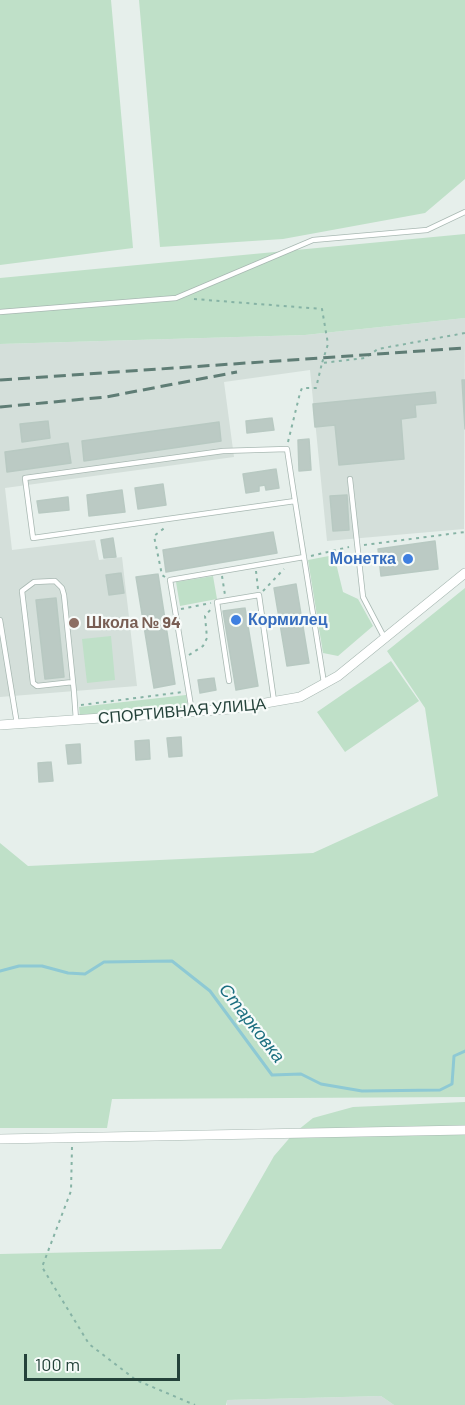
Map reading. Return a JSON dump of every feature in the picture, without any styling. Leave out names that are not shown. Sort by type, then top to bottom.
[{"type":"street","name":"СПОРТИВНАЯ УЛИЦА","points":[[0,725],[192,712],[274,704],[300,697],[324,685],[385,639],[465,573]]},
{"type":"street","points":[[0,1139],[465,1130]]},
{"type":"lane","points":[[0,312],[176,298],[313,240],[427,230],[465,212]]},
{"type":"lane","points":[[295,501],[33,538],[25,478],[223,451],[287,448],[324,685]]},
{"type":"lane","points":[[350,479],[363,597],[385,639]]},
{"type":"lane","points":[[192,712],[170,580],[304,557]]},
{"type":"lane","points":[[73,682],[37,686],[33,683],[22,591],[34,582],[55,581],[62,588],[73,682],[76,720]]},
{"type":"lane","points":[[229,681],[216,602],[259,595],[274,704]]},
{"type":"lane","points":[[0,620],[1,647],[17,724]]},
{"type":"path","points":[[176,298],[322,309],[328,344],[316,388],[302,388],[300,393],[287,448]]},
{"type":"path","points":[[322,363],[365,358],[378,349],[465,333]]},
{"type":"path","points":[[170,580],[162,575],[154,536],[180,517]]},
{"type":"path","points":[[304,557],[356,546],[465,532]]},
{"type":"path","points":[[259,595],[292,559]]},
{"type":"path","points":[[255,566],[259,595]]},
{"type":"path","points":[[222,571],[226,600]]},
{"type":"path","points":[[175,610],[216,602]]},
{"type":"path","points":[[183,659],[203,646],[207,638],[206,616],[216,602]]},
{"type":"path","points":[[75,705],[189,692]]},
{"type":"path","points":[[72,1139],[71,1191],[42,1267],[89,1344],[136,1380],[195,1405]]},
{"type":"shaded area","points":[[465,318],[464,529],[327,541],[310,370],[224,382],[234,457],[5,488],[12,550],[95,540],[99,560],[122,557],[137,686],[0,697],[0,344],[305,335]]},
{"type":"shaded area","points":[[381,1396],[394,1405],[227,1405],[226,1400]]},
{"type":"green space","points":[[0,0],[111,0],[133,248],[0,265]]},
{"type":"green space","points":[[139,0],[465,0],[465,179],[425,213],[283,239],[160,247]]},
{"type":"green space","points":[[465,234],[465,318],[305,335],[0,344],[0,278]]},
{"type":"green space","points":[[334,555],[343,592],[358,599],[373,626],[338,656],[323,653],[308,560]]},
{"type":"green space","points":[[213,576],[217,599],[180,606],[176,582]]},
{"type":"green space","points":[[465,588],[465,1097],[112,1099],[107,1128],[0,1128],[0,843],[28,866],[313,853],[438,796],[425,708],[387,651]]},
{"type":"green space","points":[[111,636],[115,680],[87,683],[82,639]]},
{"type":"green space","points":[[391,661],[419,701],[345,752],[317,712]]},
{"type":"green space","points":[[186,695],[188,709],[80,717],[79,707]]},
{"type":"green space","points":[[465,1102],[465,1405],[394,1405],[381,1396],[227,1400],[226,1405],[0,1405],[0,1254],[221,1249],[274,1156],[293,1134],[313,1118],[353,1107]]},
{"type":"building","points":[[462,380],[465,380],[465,429]]},
{"type":"building","points":[[435,392],[436,403],[415,405],[416,417],[401,419],[404,459],[339,465],[335,425],[315,427],[313,404]]},
{"type":"building","points":[[272,418],[274,430],[247,433],[246,421]]},
{"type":"building","points":[[48,421],[50,438],[22,442],[20,424]]},
{"type":"building","points":[[219,422],[221,441],[84,461],[82,441]]},
{"type":"building","points":[[309,439],[311,470],[299,471],[298,440]]},
{"type":"building","points":[[68,443],[71,463],[7,472],[5,452]]},
{"type":"building","points":[[276,469],[279,488],[266,490],[265,485],[259,486],[259,491],[246,493],[243,474]]},
{"type":"building","points":[[163,484],[166,505],[138,509],[135,488]]},
{"type":"building","points":[[122,490],[125,512],[89,516],[87,495]]},
{"type":"building","points":[[347,495],[349,530],[333,531],[330,496]]},
{"type":"building","points":[[68,497],[69,510],[39,513],[37,501]]},
{"type":"building","points":[[273,532],[277,553],[166,572],[163,550]]},
{"type":"building","points":[[113,538],[116,557],[104,558],[101,540]]},
{"type":"building","name":"Монетка","points":[[435,541],[438,569],[381,576],[378,549]]},
{"type":"building","points":[[121,573],[124,593],[109,595],[106,575]]},
{"type":"building","points":[[158,574],[175,684],[154,688],[136,577]]},
{"type":"building","points":[[296,584],[309,663],[287,666],[274,588]]},
{"type":"building","points":[[56,598],[64,677],[45,679],[36,600]]},
{"type":"building","points":[[245,608],[258,686],[236,690],[223,611]]},
{"type":"building","points":[[214,678],[216,690],[200,693],[198,680]]},
{"type":"building","points":[[181,737],[182,756],[169,757],[167,738]]},
{"type":"building","points":[[149,740],[150,759],[136,760],[135,741]]},
{"type":"building","points":[[80,744],[81,763],[68,764],[66,745]]},
{"type":"building","points":[[51,762],[53,781],[39,782],[38,763]]},
{"type":"waterway","name":"Старковка","points":[[0,971],[19,966],[42,966],[68,973],[85,974],[104,962],[172,961],[210,991],[272,1075],[301,1074],[321,1084],[362,1091],[440,1090],[452,1084],[454,1056],[465,1051]]},
{"type":"railway","points":[[0,380],[465,348]]},
{"type":"railway","points":[[0,407],[106,397],[237,372]]},
{"type":"place","name":"Монетка","points":[[408,559]]},
{"type":"place","name":"Кормилец","points":[[236,620]]},
{"type":"place","name":"Школа № 94","points":[[74,623]]}]
